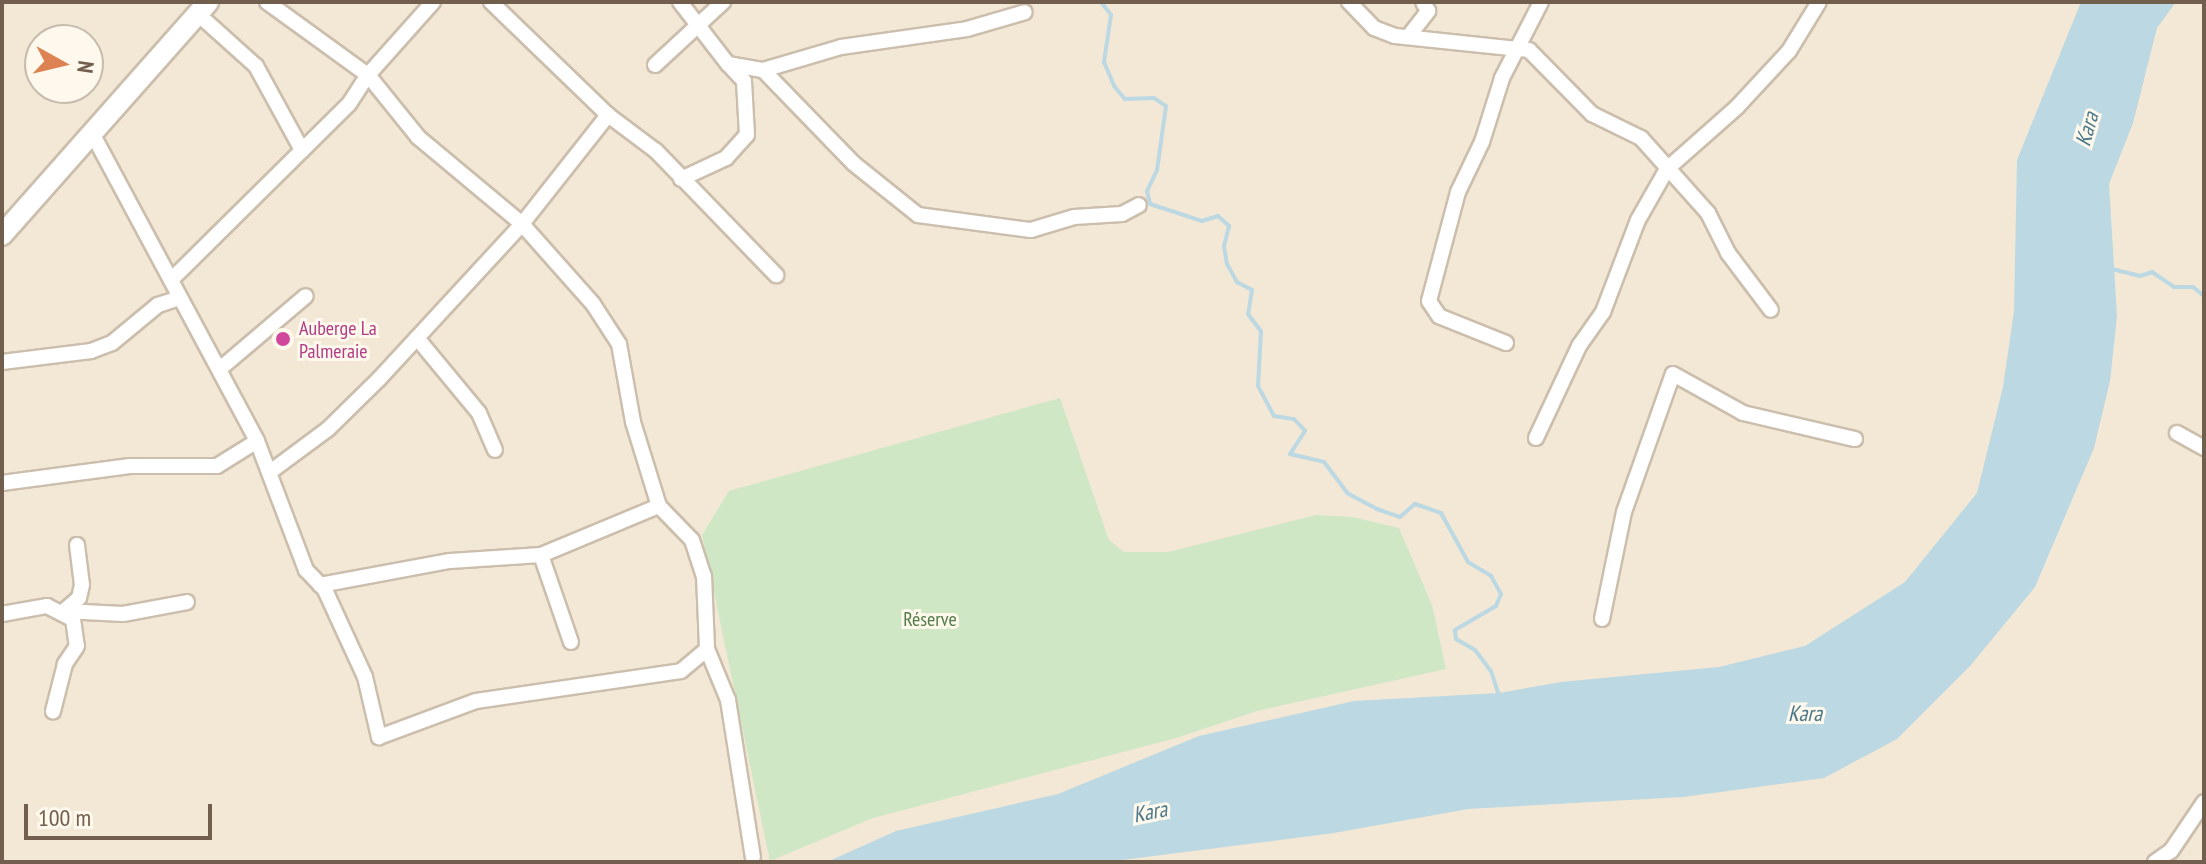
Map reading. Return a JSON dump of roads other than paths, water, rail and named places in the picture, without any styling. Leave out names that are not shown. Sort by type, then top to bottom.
[{"type":"main road","points":[[2,235],[203,8]]},
{"type":"street","points":[[267,2],[368,75],[418,137],[522,224],[593,304],[619,344],[633,422],[659,506],[692,540],[700,564],[708,610],[707,649],[728,700],[753,857]]},
{"type":"street","points":[[171,280],[349,104],[368,75],[433,2]]},
{"type":"street","points":[[491,2],[608,115],[656,151],[776,275]]},
{"type":"street","points":[[680,2],[701,24],[728,64],[744,81],[747,135],[726,158],[681,179]]},
{"type":"street","points":[[655,65],[723,2]]},
{"type":"street","points":[[1349,2],[1374,28],[1408,37],[1529,50],[1592,114],[1641,138],[1708,213],[1728,253],[1771,310]]},
{"type":"street","points":[[1408,37],[1428,11],[1423,2]]},
{"type":"street","points":[[1506,343],[1439,316],[1429,301],[1458,192],[1482,142],[1502,78],[1541,2]]},
{"type":"street","points":[[1536,438],[1579,346],[1603,312],[1638,220],[1667,169],[1737,107],[1789,51],[1819,2]]},
{"type":"street","points":[[203,8],[256,66],[302,150]]},
{"type":"street","points":[[728,64],[763,70],[841,47],[967,29],[1025,12]]},
{"type":"street","points":[[763,70],[853,163],[918,215],[1031,230],[1074,217],[1122,214],[1139,205]]},
{"type":"street","points":[[270,472],[328,429],[417,338],[522,224],[608,115]]},
{"type":"street","points":[[92,133],[221,368],[257,441],[306,570],[320,585],[365,677],[379,737],[476,701],[681,671],[707,649]]},
{"type":"street","points":[[221,368],[306,296]]},
{"type":"street","points":[[2,362],[91,351],[112,343],[158,305],[180,298]]},
{"type":"street","points":[[417,338],[479,413],[495,450]]},
{"type":"street","points":[[1602,619],[1624,512],[1673,374],[1743,413],[1855,439]]},
{"type":"street","points":[[2177,433],[2204,448]]},
{"type":"street","points":[[2,483],[130,466],[217,466],[257,441]]},
{"type":"street","points":[[320,585],[450,561],[541,555],[659,506]]},
{"type":"street","points":[[64,611],[79,598],[82,585],[77,545]]},
{"type":"street","points":[[541,555],[571,642]]},
{"type":"street","points":[[2,614],[47,606],[64,611],[123,614],[187,602]]},
{"type":"street","points":[[53,711],[65,664],[77,646],[73,619],[64,611]]},
{"type":"street","points":[[2155,862],[2174,857],[2204,802]]},
{"type":"water","name":"Kara","points":[[2081,2],[2176,2],[2157,28],[2133,123],[2109,184],[2117,316],[2110,381],[2094,448],[2035,587],[1970,666],[1897,739],[1824,778],[1683,797],[1468,809],[1334,833],[1106,862],[827,862],[896,831],[1058,794],[1199,736],[1354,701],[1499,693],[1561,682],[1719,667],[1805,646],[1905,582],[1977,493],[2003,387],[2014,311],[2017,160]]},
{"type":"waterway","points":[[1101,2],[1111,15],[1104,62],[1114,86],[1125,99],[1154,98],[1166,106],[1157,170],[1147,191],[1150,204],[1202,221],[1218,216],[1229,226],[1224,246],[1227,264],[1237,282],[1252,290],[1248,314],[1261,331],[1258,386],[1274,416],[1294,419],[1305,431],[1290,454],[1324,462],[1347,493],[1377,509],[1400,517],[1415,504],[1441,513],[1468,562],[1491,576],[1501,594],[1496,606],[1455,630],[1456,639],[1475,650],[1491,671],[1500,698]]},
{"type":"waterway","points":[[2108,268],[2140,276],[2152,272],[2174,287],[2193,287],[2204,296]]},
{"type":"place","name":"Auberge La Palmeraie","points":[[283,339]]},
{"type":"park label","name":"Réserve","points":[[930,619]]}]
